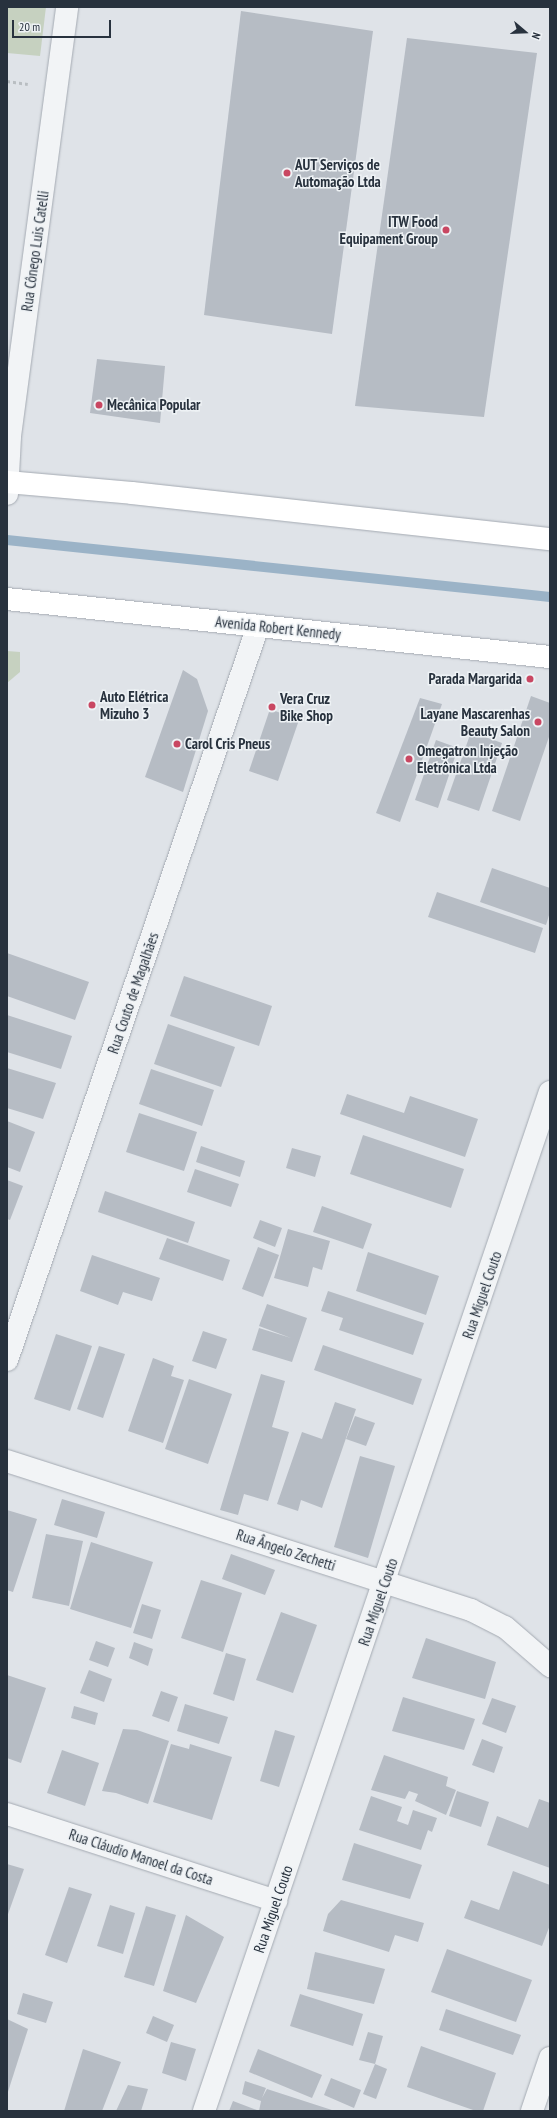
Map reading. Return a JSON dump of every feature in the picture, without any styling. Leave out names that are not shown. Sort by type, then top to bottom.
[{"type":"main road","points":[[7,486],[132,493],[550,539]]},
{"type":"main road","name":"Avenida Robert Kennedy","points":[[7,599],[550,657]]},
{"type":"street","name":"Rua Cônego Luis Catelli","points":[[7,486],[10,436],[67,7]]},
{"type":"street","name":"Rua Couto de Magalhães","points":[[7,1360],[258,626]]},
{"type":"street","name":"Rua Miguel Couto","points":[[204,2111],[550,1092]]},
{"type":"street","name":"Rua Ângelo Zechetti","points":[[7,1461],[471,1610],[505,1627],[550,1666]]},
{"type":"street","name":"Rua Cláudio Manoel da Costa","points":[[7,1814],[276,1900]]},
{"type":"street","points":[[532,2111],[550,2058]]},
{"type":"green space","points":[[7,7],[46,7],[40,56],[7,53]]},
{"type":"green space","points":[[7,651],[20,652],[20,672],[7,683]]},
{"type":"building","name":"AUT Serviços de Automação Ltda","points":[[241,11],[373,31],[332,334],[204,315]]},
{"type":"building","name":"ITW Food Equipament Group","points":[[407,38],[537,53],[484,417],[355,406]]},
{"type":"building","points":[[97,359],[165,366],[160,423],[90,413]]},
{"type":"building","name":"Carol Cris Pneus","points":[[183,670],[197,679],[208,711],[183,792],[145,777]]},
{"type":"building","points":[[531,696],[550,703],[550,734],[520,821],[492,811]]},
{"type":"building","name":"Omegatron Injeção Eletrônica Ltda","points":[[420,698],[442,704],[400,822],[376,813]]},
{"type":"building","points":[[270,709],[299,720],[278,781],[249,771]]},
{"type":"building","points":[[471,732],[502,743],[479,811],[447,800]]},
{"type":"building","points":[[436,740],[458,748],[438,808],[415,800]]},
{"type":"building","points":[[492,868],[550,888],[550,912],[546,925],[480,902]]},
{"type":"building","points":[[437,892],[543,928],[535,953],[428,917]]},
{"type":"building","points":[[7,953],[89,982],[75,1020],[7,996]]},
{"type":"building","points":[[184,976],[272,1006],[259,1046],[170,1016]]},
{"type":"building","points":[[7,1015],[72,1036],[61,1069],[7,1052]]},
{"type":"building","points":[[168,1024],[235,1047],[221,1087],[154,1064]]},
{"type":"building","points":[[7,1068],[56,1083],[43,1119],[7,1108]]},
{"type":"building","points":[[151,1069],[214,1090],[202,1126],[139,1104]]},
{"type":"building","points":[[347,1094],[404,1113],[410,1096],[478,1119],[465,1157],[340,1114]]},
{"type":"building","points":[[139,1113],[197,1132],[184,1171],[126,1152]]},
{"type":"building","points":[[7,1121],[35,1132],[20,1172],[7,1167]]},
{"type":"building","points":[[363,1135],[464,1169],[451,1208],[350,1174]]},
{"type":"building","points":[[201,1146],[245,1161],[240,1177],[196,1162]]},
{"type":"building","points":[[292,1148],[321,1156],[315,1177],[286,1168]]},
{"type":"building","points":[[195,1169],[239,1184],[231,1207],[187,1192]]},
{"type":"building","points":[[7,1180],[23,1186],[10,1220],[7,1219]]},
{"type":"building","points":[[105,1191],[195,1222],[188,1243],[98,1212]]},
{"type":"building","points":[[322,1206],[372,1224],[363,1249],[313,1232]]},
{"type":"building","points":[[260,1220],[282,1228],[275,1247],[253,1238]]},
{"type":"building","points":[[288,1229],[330,1241],[322,1270],[313,1267],[308,1287],[274,1278]]},
{"type":"building","points":[[167,1238],[230,1260],[223,1281],[159,1259]]},
{"type":"building","points":[[258,1247],[279,1255],[263,1297],[242,1289]]},
{"type":"building","points":[[368,1252],[439,1276],[426,1315],[356,1291]]},
{"type":"building","points":[[92,1255],[160,1278],[152,1301],[123,1292],[118,1305],[80,1291]]},
{"type":"building","points":[[328,1291],[424,1323],[413,1355],[339,1330],[343,1318],[321,1311]]},
{"type":"building","points":[[267,1304],[307,1318],[292,1362],[252,1350],[259,1328],[291,1338],[259,1326]]},
{"type":"building","points":[[203,1331],[227,1339],[216,1369],[192,1361]]},
{"type":"building","points":[[56,1334],[92,1346],[70,1411],[34,1399]]},
{"type":"building","points":[[323,1345],[422,1379],[413,1405],[314,1370]]},
{"type":"building","points":[[99,1346],[125,1354],[103,1418],[77,1409]]},
{"type":"building","points":[[153,1358],[174,1366],[171,1376],[184,1380],[163,1443],[128,1431]]},
{"type":"building","points":[[261,1374],[285,1381],[272,1427],[289,1432],[268,1501],[244,1494],[238,1515],[220,1510]]},
{"type":"building","points":[[189,1379],[232,1394],[208,1464],[165,1449]]},
{"type":"building","points":[[335,1402],[356,1409],[322,1508],[301,1500],[298,1511],[277,1504],[302,1432],[322,1439]]},
{"type":"building","points":[[355,1416],[375,1423],[366,1446],[346,1439]]},
{"type":"building","points":[[360,1456],[395,1466],[368,1558],[334,1547]]},
{"type":"building","points":[[62,1499],[105,1512],[97,1538],[54,1525]]},
{"type":"building","points":[[7,1510],[37,1519],[13,1592],[7,1590]]},
{"type":"building","points":[[46,1534],[83,1541],[69,1606],[32,1598]]},
{"type":"building","points":[[91,1542],[153,1562],[131,1628],[70,1609]]},
{"type":"building","points":[[231,1554],[275,1570],[265,1595],[222,1579]]},
{"type":"building","points":[[201,1580],[242,1593],[223,1652],[181,1638]]},
{"type":"building","points":[[142,1604],[161,1610],[152,1639],[133,1633]]},
{"type":"building","points":[[281,1612],[317,1625],[293,1693],[256,1680]]},
{"type":"building","points":[[426,1638],[496,1662],[485,1699],[412,1678]]},
{"type":"building","points":[[96,1641],[115,1648],[108,1667],[89,1660]]},
{"type":"building","points":[[134,1642],[153,1649],[148,1666],[129,1658]]},
{"type":"building","points":[[226,1653],[246,1659],[234,1701],[213,1694]]},
{"type":"building","points":[[89,1670],[112,1679],[104,1702],[80,1693]]},
{"type":"building","points":[[7,1675],[46,1688],[21,1763],[7,1758]]},
{"type":"building","points":[[161,1691],[178,1697],[169,1722],[152,1716]]},
{"type":"building","points":[[403,1697],[475,1719],[464,1750],[392,1731]]},
{"type":"building","points":[[492,1698],[516,1706],[506,1733],[482,1724]]},
{"type":"building","points":[[185,1704],[228,1717],[219,1744],[177,1731]]},
{"type":"building","points":[[74,1706],[98,1713],[95,1725],[71,1718]]},
{"type":"building","points":[[123,1729],[137,1730],[169,1741],[148,1804],[116,1793],[102,1791]]},
{"type":"building","points":[[275,1730],[295,1736],[279,1787],[260,1781]]},
{"type":"building","points":[[482,1739],[503,1747],[494,1773],[472,1765]]},
{"type":"building","points":[[171,1744],[189,1749],[190,1744],[232,1757],[212,1820],[153,1802]]},
{"type":"building","points":[[62,1750],[99,1763],[85,1806],[47,1793]]},
{"type":"building","points":[[384,1755],[448,1777],[446,1786],[456,1790],[446,1815],[415,1801],[418,1794],[409,1791],[405,1799],[371,1790]]},
{"type":"building","points":[[457,1791],[489,1802],[481,1827],[449,1816]]},
{"type":"building","points":[[371,1796],[402,1807],[397,1821],[408,1825],[413,1810],[437,1818],[432,1832],[428,1830],[421,1850],[359,1830]]},
{"type":"building","points":[[539,1799],[550,1803],[550,1868],[487,1845],[497,1816],[528,1828]]},
{"type":"building","points":[[354,1843],[422,1865],[410,1899],[342,1880]]},
{"type":"building","points":[[7,1864],[24,1869],[7,1917]]},
{"type":"building","points":[[513,1871],[550,1885],[550,1925],[542,1946],[464,1918],[471,1900],[499,1910]]},
{"type":"building","points":[[69,1887],[92,1894],[67,1963],[45,1955]]},
{"type":"building","points":[[341,1900],[424,1923],[418,1942],[395,1935],[389,1952],[323,1931],[328,1914]]},
{"type":"building","points":[[110,1905],[135,1913],[123,1954],[97,1946]]},
{"type":"building","points":[[146,1906],[176,1915],[154,1986],[124,1977]]},
{"type":"building","points":[[186,1915],[224,1937],[196,2003],[163,1991]]},
{"type":"building","points":[[447,1949],[532,1980],[516,2022],[431,1992]]},
{"type":"building","points":[[315,1952],[385,1969],[374,2004],[307,1989]]},
{"type":"building","points":[[23,1993],[53,2002],[46,2023],[17,2014]]},
{"type":"building","points":[[300,1994],[363,2014],[353,2046],[290,2026]]},
{"type":"building","points":[[446,2009],[521,2035],[513,2055],[439,2030]]},
{"type":"building","points":[[153,2016],[174,2025],[167,2042],[146,2033]]},
{"type":"building","points":[[7,2019],[28,2029],[7,2095]]},
{"type":"building","points":[[368,2032],[383,2036],[375,2064],[359,2060]]},
{"type":"building","points":[[171,2042],[196,2049],[186,2081],[162,2073]]},
{"type":"building","points":[[421,2046],[496,2073],[483,2111],[476,2111],[407,2087]]},
{"type":"building","points":[[83,2049],[121,2062],[102,2111],[64,2111]]},
{"type":"building","points":[[258,2049],[322,2075],[312,2098],[249,2072]]},
{"type":"building","points":[[375,2064],[387,2069],[376,2099],[363,2094]]},
{"type":"building","points":[[331,2078],[361,2090],[354,2108],[324,2095]]},
{"type":"building","points":[[245,2081],[266,2088],[262,2098],[267,2089],[335,2111],[259,2111],[261,2101],[242,2094]]},
{"type":"building","points":[[128,2085],[148,2089],[141,2111],[116,2111]]},
{"type":"building","points":[[233,2101],[257,2110],[229,2111]]},
{"type":"waterway","points":[[7,540],[550,597]]},
{"type":"place","name":"AUT Serviços de Automação Ltda","points":[[287,173]]},
{"type":"place","name":"ITW Food Equipament Group","points":[[446,230]]},
{"type":"place","name":"Mecânica Popular","points":[[99,405]]},
{"type":"place","name":"Parada Margarida","points":[[530,679]]},
{"type":"place","name":"Auto Elétrica Mizuho 3","points":[[92,705]]},
{"type":"place","name":"Vera Cruz Bike Shop","points":[[272,707]]},
{"type":"place","name":"Layane Mascarenhas Beauty Salon","points":[[538,722]]},
{"type":"place","name":"Carol Cris Pneus","points":[[177,744]]},
{"type":"place","name":"Omegatron Injeção Eletrônica Ltda","points":[[409,759]]}]
